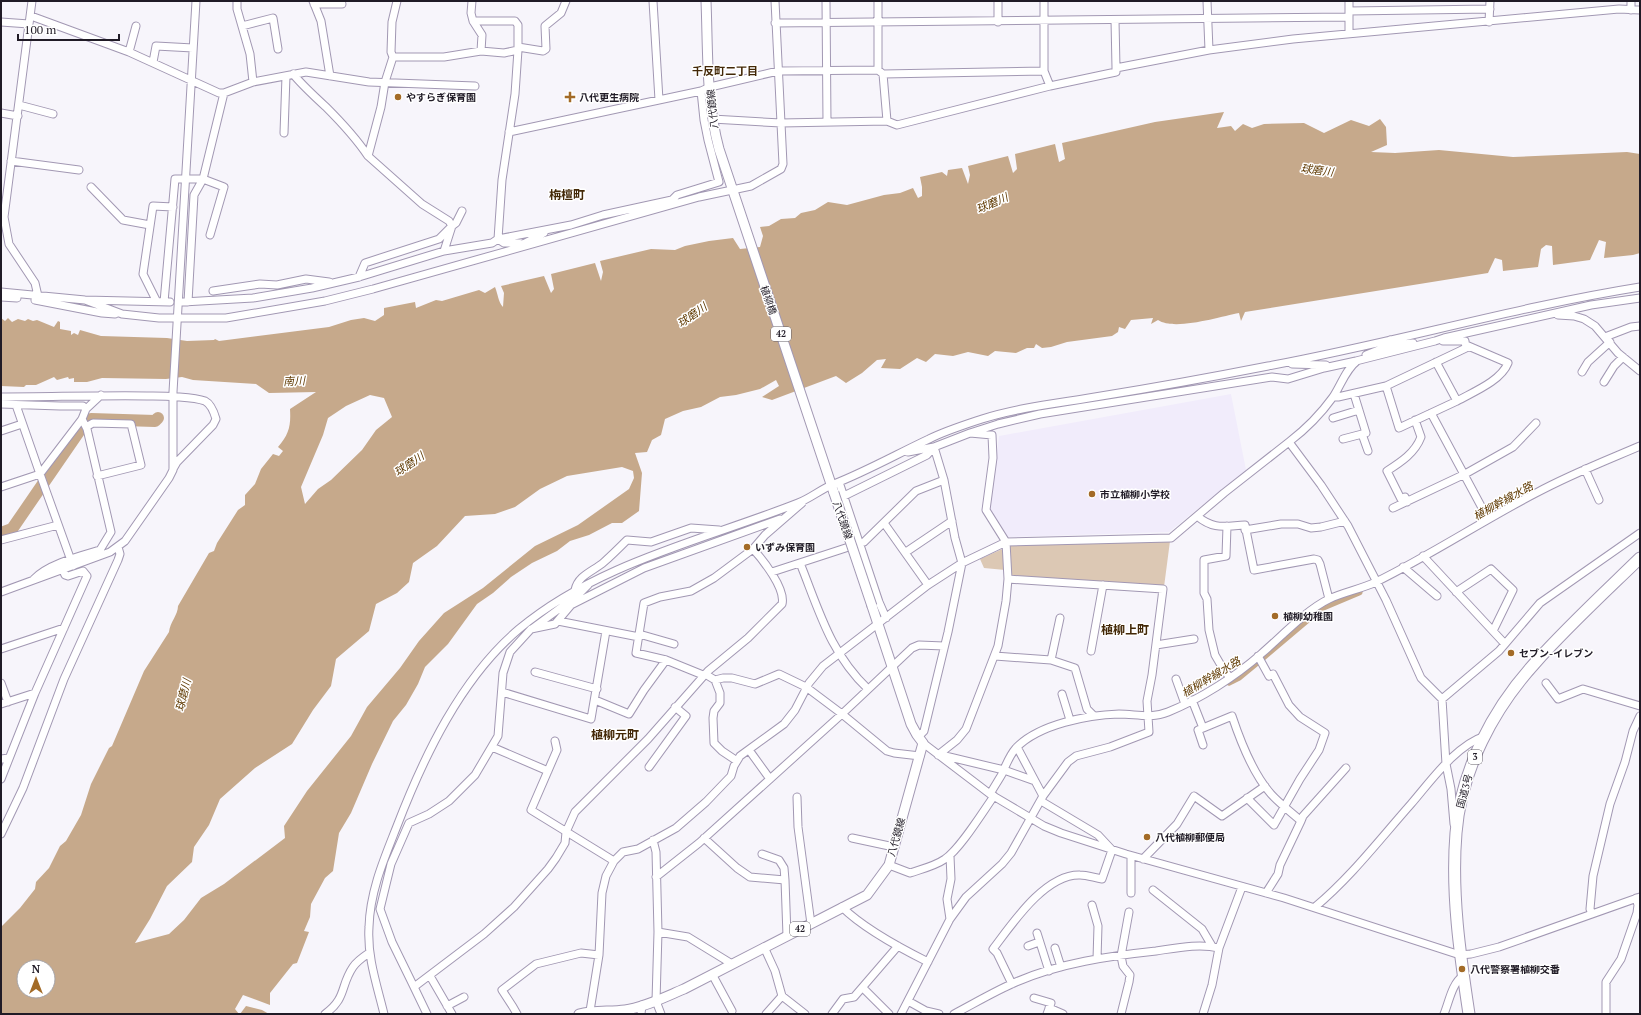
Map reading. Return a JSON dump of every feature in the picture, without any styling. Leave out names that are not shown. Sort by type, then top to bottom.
[{"type":"highway","name":"国道3号","points":[[1469,1014],[1460,955],[1454,869],[1456,832],[1463,794],[1473,760],[1500,708],[1534,663],[1640,558]]},
{"type":"main road","name":"八代鏡線","points":[[706,1],[706,89],[719,149],[733,191]]},
{"type":"main road","name":"植柳橋","points":[[733,191],[833,484]]},
{"type":"main road","name":"八代鏡線","points":[[579,1014],[590,1011],[641,1010],[868,894],[888,865],[920,756],[920,739],[911,724],[891,667],[833,484]]},
{"type":"street","points":[[32,1],[18,116],[11,161],[4,192],[4,218],[9,244],[36,283],[38,296]]},
{"type":"street","points":[[173,470],[173,394],[196,1]]},
{"type":"street","points":[[237,1],[237,10],[250,54],[253,82]]},
{"type":"street","points":[[368,156],[382,107],[385,82],[393,56],[391,52],[392,22],[397,1]]},
{"type":"street","points":[[472,1],[471,13],[473,21],[482,35],[481,51]]},
{"type":"street","points":[[393,56],[444,57],[481,51],[504,53],[518,49],[544,51],[546,49],[545,26],[561,13],[566,1]]},
{"type":"street","points":[[653,1],[659,100]]},
{"type":"street","points":[[1,297],[42,301],[102,313],[177,319],[226,318],[325,301],[699,197],[751,186],[781,169],[783,164],[775,1]]},
{"type":"street","points":[[826,1],[827,122]]},
{"type":"street","points":[[878,1],[881,72],[887,121]]},
{"type":"street","points":[[998,1],[998,22]]},
{"type":"street","points":[[1044,1],[1044,71],[1050,86]]},
{"type":"street","points":[[1207,1],[1209,50]]},
{"type":"street","points":[[1349,1],[1349,33]]},
{"type":"street","points":[[1490,1],[1490,22]]},
{"type":"street","points":[[1631,1],[1631,10]]},
{"type":"street","points":[[330,76],[321,21],[313,3],[342,4]]},
{"type":"street","points":[[775,23],[1208,19],[1490,9]]},
{"type":"street","points":[[1116,68],[1209,50],[1349,33],[1490,22],[1619,9],[1640,10]]},
{"type":"street","points":[[31,16],[129,52],[219,93],[224,93],[253,82],[306,72],[370,82],[475,86]]},
{"type":"street","points":[[242,26],[274,18],[278,49]]},
{"type":"street","points":[[712,119],[781,123],[887,121],[897,125],[1050,86],[1116,72],[1115,20]]},
{"type":"street","points":[[473,21],[515,21],[518,25],[518,69],[502,180],[498,238]]},
{"type":"street","points":[[1,22],[30,24]]},
{"type":"street","points":[[129,52],[136,26]]},
{"type":"street","points":[[153,62],[156,46],[193,48]]},
{"type":"street","points":[[509,132],[659,100],[778,71],[1044,71]]},
{"type":"street","points":[[284,133],[289,75]]},
{"type":"street","points":[[289,75],[338,119],[358,141],[368,156],[417,200],[450,221],[452,226],[444,248]]},
{"type":"street","points":[[224,93],[203,180],[194,195],[185,302],[253,298],[333,283],[358,277],[444,248],[492,243],[498,238],[571,225],[603,215],[672,200],[677,195],[719,182],[705,127],[706,89]]},
{"type":"street","points":[[19,105],[53,114]]},
{"type":"street","points":[[1,113],[18,116]]},
{"type":"street","points":[[11,161],[79,170]]},
{"type":"street","points":[[1,292],[85,300],[156,300],[167,302],[175,179],[203,180],[224,187],[210,235]]},
{"type":"street","points":[[91,187],[123,220],[150,225]]},
{"type":"street","points":[[156,300],[143,274],[153,206],[173,207]]},
{"type":"street","points":[[358,277],[365,263],[439,239],[456,223],[462,210]]},
{"type":"street","points":[[498,238],[504,243],[526,244],[552,229]]},
{"type":"street","points":[[427,242],[444,248]]},
{"type":"street","points":[[213,291],[260,284],[277,285],[306,279],[333,283]]},
{"type":"street","points":[[380,909],[391,864],[409,823],[429,814],[450,801],[475,775],[498,736],[503,673],[510,652],[531,629],[589,584],[651,555],[803,501],[833,484],[846,480],[932,437],[985,418],[1018,410],[1173,385],[1390,343],[1512,312],[1579,297],[1640,287]]},
{"type":"street","points":[[1286,363],[1297,365],[1335,365],[1356,362],[1487,328],[1591,305],[1640,298]]},
{"type":"street","points":[[85,300],[122,314]]},
{"type":"street","points":[[1512,312],[1515,316],[1574,316],[1584,319],[1595,326],[1618,353],[1640,371]]},
{"type":"street","points":[[1582,372],[1588,362],[1607,340],[1631,327],[1640,326]]},
{"type":"street","points":[[590,1011],[599,955],[602,893],[606,876],[614,861],[623,852],[638,849],[676,828],[706,802],[731,776],[734,766],[740,756],[784,724],[795,710],[806,687],[823,666],[928,585],[962,563],[1006,542],[1171,538],[1310,425],[1333,397],[1351,365],[1390,343],[1465,341],[1466,344],[1508,363],[1505,370],[1492,381],[1457,401],[1399,428],[1386,386]]},
{"type":"street","points":[[1333,397],[1354,394],[1386,386],[1466,348],[1466,344]]},
{"type":"street","points":[[1604,382],[1614,366],[1623,357]]},
{"type":"street","points":[[1436,362],[1457,401]]},
{"type":"street","points":[[899,454],[934,447],[998,424],[1040,414],[1272,378],[1288,379],[1335,365]]},
{"type":"street","points":[[1,397],[173,394],[205,402],[213,410],[216,419],[213,425],[177,462],[169,478],[126,541],[110,552],[1,592]]},
{"type":"street","points":[[1343,439],[1366,433],[1354,394]]},
{"type":"street","points":[[32,581],[40,572],[69,559],[100,550],[110,532],[85,424],[86,409],[102,395]]},
{"type":"street","points":[[1,404],[83,406],[86,409]]},
{"type":"street","points":[[16,405],[69,559],[72,561],[73,566]]},
{"type":"street","points":[[1333,418],[1359,410]]},
{"type":"street","points":[[1431,413],[1488,519]]},
{"type":"street","points":[[1407,502],[1405,497],[1401,499],[1387,471],[1406,458],[1419,444],[1421,437],[1415,420]]},
{"type":"street","points":[[1393,508],[1464,474],[1513,447],[1536,423]]},
{"type":"street","points":[[1,431],[22,424]]},
{"type":"street","points":[[1,487],[41,475],[85,424],[131,424],[141,465],[97,476]]},
{"type":"street","points":[[938,755],[957,740],[966,729],[998,646],[1008,579],[1006,542],[986,510],[993,458],[992,435],[970,433]]},
{"type":"street","points":[[1362,434],[1368,451]]},
{"type":"street","points":[[1289,442],[1321,485],[1345,521],[1364,554],[1421,678],[1442,699],[1446,764],[1456,832]]},
{"type":"street","points":[[888,865],[910,873],[938,863],[950,856],[992,795],[1009,758],[1017,747],[1043,730],[1070,720],[1094,716],[1124,714],[1147,717],[1162,714],[1185,704],[1230,678],[1294,625],[1329,599],[1377,581],[1536,492],[1585,469],[1640,446]]},
{"type":"street","points":[[844,496],[927,455],[934,447]]},
{"type":"street","points":[[934,447],[944,480],[955,538],[962,563],[924,731],[921,734],[920,739],[938,755],[992,795],[1044,826],[1061,833],[1131,856],[1315,907],[1460,955],[1471,954],[1499,947],[1638,898],[1637,913],[1622,959],[1606,982],[1606,1014]]},
{"type":"street","points":[[1585,469],[1599,500]]},
{"type":"street","points":[[772,572],[864,542],[916,491],[944,480]]},
{"type":"street","points":[[833,484],[844,496],[879,602],[886,618]]},
{"type":"street","points":[[737,761],[722,751],[714,743],[714,711],[721,699],[715,680],[704,674],[666,660],[636,653],[644,603],[660,597],[691,591],[714,578],[753,549],[765,535],[784,518],[801,506],[803,501]]},
{"type":"street","points":[[1197,516],[1207,524],[1216,526],[1245,525],[1254,570],[1314,559],[1318,560],[1329,599]]},
{"type":"street","points":[[571,605],[644,568],[784,518]]},
{"type":"street","points":[[906,552],[952,521]]},
{"type":"street","points":[[1245,530],[1281,524],[1298,524],[1311,528],[1345,521]]},
{"type":"street","points":[[884,523],[928,585]]},
{"type":"street","points":[[1,540],[58,525]]},
{"type":"street","points":[[1227,526],[1226,556],[1204,560],[1204,581],[1209,630],[1215,655],[1222,668],[1230,678]]},
{"type":"street","points":[[531,629],[555,624],[571,605],[576,593],[576,584],[589,571],[603,563],[628,540],[651,542],[691,528],[722,530]]},
{"type":"street","points":[[1442,699],[1499,651],[1540,603],[1640,533]]},
{"type":"street","points":[[1,834],[23,788],[67,673],[118,560],[120,554],[118,547]]},
{"type":"street","points":[[414,987],[484,934],[514,907],[556,858],[565,842],[566,832],[575,812],[611,777],[704,674],[748,638],[782,604],[783,599],[772,572],[753,549]]},
{"type":"street","points":[[1423,556],[1505,644]]},
{"type":"street","points":[[800,563],[832,642],[854,675],[868,689]]},
{"type":"street","points":[[1403,567],[1437,596]]},
{"type":"street","points":[[1456,592],[1491,569],[1513,590],[1493,631]]},
{"type":"street","points":[[1,779],[35,694],[87,576],[83,571],[68,576],[65,575],[63,570]]},
{"type":"street","points":[[901,1014],[950,920],[966,897],[1002,864],[1011,853],[1032,819],[1042,798],[1068,762],[1076,756],[1110,747],[1149,732],[1147,701],[1163,589],[1008,579]]},
{"type":"street","points":[[1091,651],[1103,585]]},
{"type":"street","points":[[384,1014],[370,953],[368,931],[370,909],[379,870],[424,761],[454,706],[479,672],[516,631],[544,609],[576,593]]},
{"type":"street","points":[[1051,660],[1060,618]]},
{"type":"street","points":[[558,621],[606,631],[639,635],[674,644]]},
{"type":"street","points":[[1,649],[64,628]]},
{"type":"street","points":[[502,692],[591,720],[606,631]]},
{"type":"street","points":[[1156,644],[1194,639]]},
{"type":"street","points":[[656,877],[704,838],[842,714],[891,667],[916,646],[944,646]]},
{"type":"street","points":[[995,656],[1051,660],[1075,668],[1087,709],[1094,716]]},
{"type":"street","points":[[1247,798],[1274,825],[1300,779],[1319,750],[1325,733],[1300,717],[1290,705],[1273,674],[1269,676],[1258,656]]},
{"type":"street","points":[[595,700],[629,714],[666,660]]},
{"type":"street","points":[[536,672],[597,689]]},
{"type":"street","points":[[715,680],[732,678],[755,684],[779,674],[806,687],[887,750],[894,753],[920,756]]},
{"type":"street","points":[[1176,678],[1185,704]]},
{"type":"street","points":[[1,683],[4,703],[35,694]]},
{"type":"street","points":[[1546,683],[1558,699],[1583,689],[1640,706]]},
{"type":"street","points":[[1062,694],[1070,720]]},
{"type":"street","points":[[1192,700],[1203,728]]},
{"type":"street","points":[[649,767],[686,716],[675,707]]},
{"type":"street","points":[[1203,745],[1198,730],[1232,716],[1239,737],[1265,786],[1271,794],[1301,821]]},
{"type":"street","points":[[1592,914],[1590,909],[1593,876],[1610,804],[1625,762],[1632,731],[1640,716]]},
{"type":"street","points":[[1315,907],[1342,883],[1446,764],[1472,741],[1485,736]]},
{"type":"street","points":[[555,740],[557,750],[531,810],[614,861]]},
{"type":"street","points":[[492,747],[548,770]]},
{"type":"street","points":[[1017,747],[1042,798],[1098,835],[1112,850]]},
{"type":"street","points":[[749,750],[770,779]]},
{"type":"street","points":[[938,755],[1004,770],[1035,781]]},
{"type":"street","points":[[1,759],[10,758]]},
{"type":"street","points":[[1266,893],[1278,874],[1280,865],[1303,816],[1346,768]]},
{"type":"street","points":[[1143,859],[1177,824],[1194,796],[1222,816],[1265,786]]},
{"type":"street","points":[[798,797],[798,827],[811,924]]},
{"type":"street","points":[[704,838],[737,868],[750,877],[785,880]]},
{"type":"street","points":[[852,838],[894,847]]},
{"type":"street","points":[[653,840],[656,852],[658,932],[656,1001],[661,1014]]},
{"type":"street","points":[[1012,984],[997,953],[993,949],[1029,903],[1056,881],[1080,875],[1102,879],[1112,850]]},
{"type":"street","points":[[762,854],[779,860],[784,868],[786,936]]},
{"type":"street","points":[[950,856],[951,879],[946,899],[950,920]]},
{"type":"street","points":[[1131,856],[1131,893]]},
{"type":"street","points":[[379,870],[380,909],[395,949],[427,1014]]},
{"type":"street","points":[[1203,1014],[1212,985],[1216,947],[1242,886]]},
{"type":"street","points":[[1152,890],[1202,929],[1216,947]]},
{"type":"street","points":[[1092,905],[1098,926],[1097,959]]},
{"type":"street","points":[[842,907],[851,916],[898,946],[928,962]]},
{"type":"street","points":[[1121,1014],[1130,975],[1123,966],[1121,956],[1128,912]]},
{"type":"street","points":[[658,932],[688,937],[732,964]]},
{"type":"street","points":[[1036,933],[1048,971]]},
{"type":"street","points":[[1028,946],[1040,942]]},
{"type":"street","points":[[832,1014],[843,999],[854,997],[898,946]]},
{"type":"street","points":[[764,947],[782,996],[805,1014]]},
{"type":"street","points":[[954,1014],[1012,984],[1061,967],[1097,959],[1178,948],[1216,947]]},
{"type":"street","points":[[1055,948],[1061,967]]},
{"type":"street","points":[[325,1014],[334,1007],[340,999],[352,967],[358,960],[370,953]]},
{"type":"street","points":[[517,1014],[502,990],[536,964],[581,953],[599,955]]},
{"type":"street","points":[[712,974],[732,1011]]},
{"type":"street","points":[[430,976],[452,1014]]},
{"type":"street","points":[[1444,1014],[1455,985],[1463,976]]},
{"type":"street","points":[[862,988],[890,1014]]},
{"type":"street","points":[[766,1014],[782,996]]},
{"type":"street","points":[[447,1006],[464,997]]},
{"type":"street","points":[[1034,998],[1051,1003],[1048,1011],[1063,1014]]},
{"type":"street","points":[[908,1001],[925,1012],[940,1014]]},
{"type":"shaded area","points":[[1231,394],[1246,470],[1169,532],[1006,537],[990,510],[999,436]]},
{"type":"shaded area","points":[[1170,541],[1164,587],[1011,578],[1005,570],[984,568],[980,559],[1009,546],[1069,542]]},
{"type":"water","points":[[1224,112],[1217,128],[1231,126],[1235,131],[1243,124],[1252,128],[1264,124],[1304,123],[1324,133],[1351,120],[1369,126],[1380,119],[1386,127],[1387,145],[1371,152],[1395,153],[1439,150],[1513,157],[1627,152],[1640,154],[1640,253],[1604,258],[1606,242],[1599,240],[1590,260],[1553,265],[1552,246],[1546,245],[1541,249],[1538,267],[1503,271],[1502,260],[1495,258],[1488,273],[1245,312],[1241,321],[1239,313],[1185,324],[1165,323],[1158,320],[1151,324],[1153,318],[1131,320],[1125,329],[1119,327],[1118,332],[1112,336],[1067,342],[1042,348],[1036,344],[1034,348],[1027,348],[1016,353],[995,351],[988,356],[968,352],[953,356],[935,354],[926,362],[917,358],[900,369],[881,368],[886,359],[877,360],[862,373],[846,383],[836,376],[772,400],[762,397],[779,386],[776,380],[760,389],[720,397],[701,407],[683,411],[665,419],[661,435],[652,440],[647,452],[635,453],[642,473],[639,511],[622,523],[612,523],[589,535],[570,541],[557,551],[532,563],[511,577],[493,593],[477,604],[448,644],[425,667],[418,684],[406,705],[393,721],[372,764],[351,813],[339,833],[333,871],[325,878],[311,904],[310,917],[304,931],[309,932],[297,963],[293,964],[270,993],[270,1005],[243,995],[235,1009],[239,1014],[1,1014],[1,927],[20,908],[35,889],[36,882],[49,868],[60,846],[66,841],[81,815],[91,784],[109,748],[112,746],[144,671],[169,632],[178,606],[209,553],[214,551],[217,543],[238,510],[245,505],[245,495],[255,484],[261,469],[273,454],[279,456],[283,451],[278,447],[285,438],[288,430],[290,409],[316,392],[269,393],[256,384],[193,380],[182,377],[166,379],[102,378],[87,382],[74,382],[74,378],[69,379],[68,377],[57,380],[54,377],[36,385],[26,385],[24,387],[1,386],[1,318],[5,321],[8,318],[12,322],[18,319],[25,321],[28,319],[33,321],[37,320],[54,327],[58,321],[60,322],[60,329],[71,331],[71,335],[74,333],[78,335],[80,330],[101,336],[167,338],[187,341],[215,339],[219,341],[329,327],[351,320],[364,318],[375,321],[384,315],[384,308],[415,302],[416,308],[436,300],[442,301],[479,290],[485,293],[495,287],[503,307],[504,293],[501,286],[544,276],[551,293],[554,289],[551,274],[595,263],[601,281],[603,272],[600,261],[651,249],[675,250],[685,246],[709,241],[733,238],[740,249],[760,247],[763,236],[760,227],[769,226],[781,219],[795,218],[801,213],[815,210],[828,202],[847,205],[884,195],[900,193],[913,188],[918,198],[922,196],[920,177],[942,172],[947,176],[948,170],[962,168],[968,184],[970,175],[968,166],[1008,156],[1013,173],[1017,169],[1015,154],[1055,144],[1059,162],[1065,159],[1062,143],[1155,122]],"holes":[[[370,395],[384,398],[392,417],[376,430],[362,450],[331,480],[318,489],[305,504],[301,487],[323,435],[328,418],[346,406]],[[622,467],[633,471],[634,478],[629,489],[578,525],[535,546],[483,588],[444,613],[419,641],[400,668],[367,707],[351,736],[307,791],[284,826],[285,838],[224,884],[201,898],[184,920],[169,934],[135,943],[150,919],[167,886],[192,862],[194,847],[209,825],[220,799],[255,768],[292,744],[313,710],[331,686],[336,659],[369,631],[376,604],[397,593],[409,582],[413,563],[437,546],[465,516],[495,514],[515,507],[540,489],[567,476]]]},
{"type":"water","points":[[246,1006],[262,1010],[269,1014],[240,1014]]},
{"type":"waterway","points":[[1,533],[12,529],[80,430],[91,419],[155,421],[158,418]]},
{"type":"waterway","name":"植柳幹線水路","points":[[1229,682],[1239,677],[1321,608],[1359,592]]},
{"type":"place","name":"やすらぎ保育園","points":[[398,97]]},
{"type":"place","name":"八代更生病院","points":[[570,97]]},
{"type":"place","name":"市立植柳小学校","points":[[1092,494]]},
{"type":"place","name":"いずみ保育園","points":[[747,547]]},
{"type":"place","name":"植柳幼稚園","points":[[1275,616]]},
{"type":"place","name":"セブン-イレブン","points":[[1511,653]]},
{"type":"place","name":"八代植柳郵便局","points":[[1147,837]]},
{"type":"place","name":"八代警察署植柳交番","points":[[1462,969]]},
{"type":"district","name":"千反町二丁目","points":[[725,71]]},
{"type":"district","name":"栴檀町","points":[[567,195]]},
{"type":"district","name":"植柳上町","points":[[1125,630]]},
{"type":"district","name":"植柳元町","points":[[615,735]]},
{"type":"water label","name":"球磨川","points":[[1317,170]]},
{"type":"water label","name":"球磨川","points":[[992,203]]},
{"type":"water label","name":"球磨川","points":[[692,315]]},
{"type":"water label","name":"南川","points":[[294,381]]},
{"type":"water label","name":"球磨川","points":[[409,464]]},
{"type":"water label","name":"球磨川","points":[[183,695]]}]
